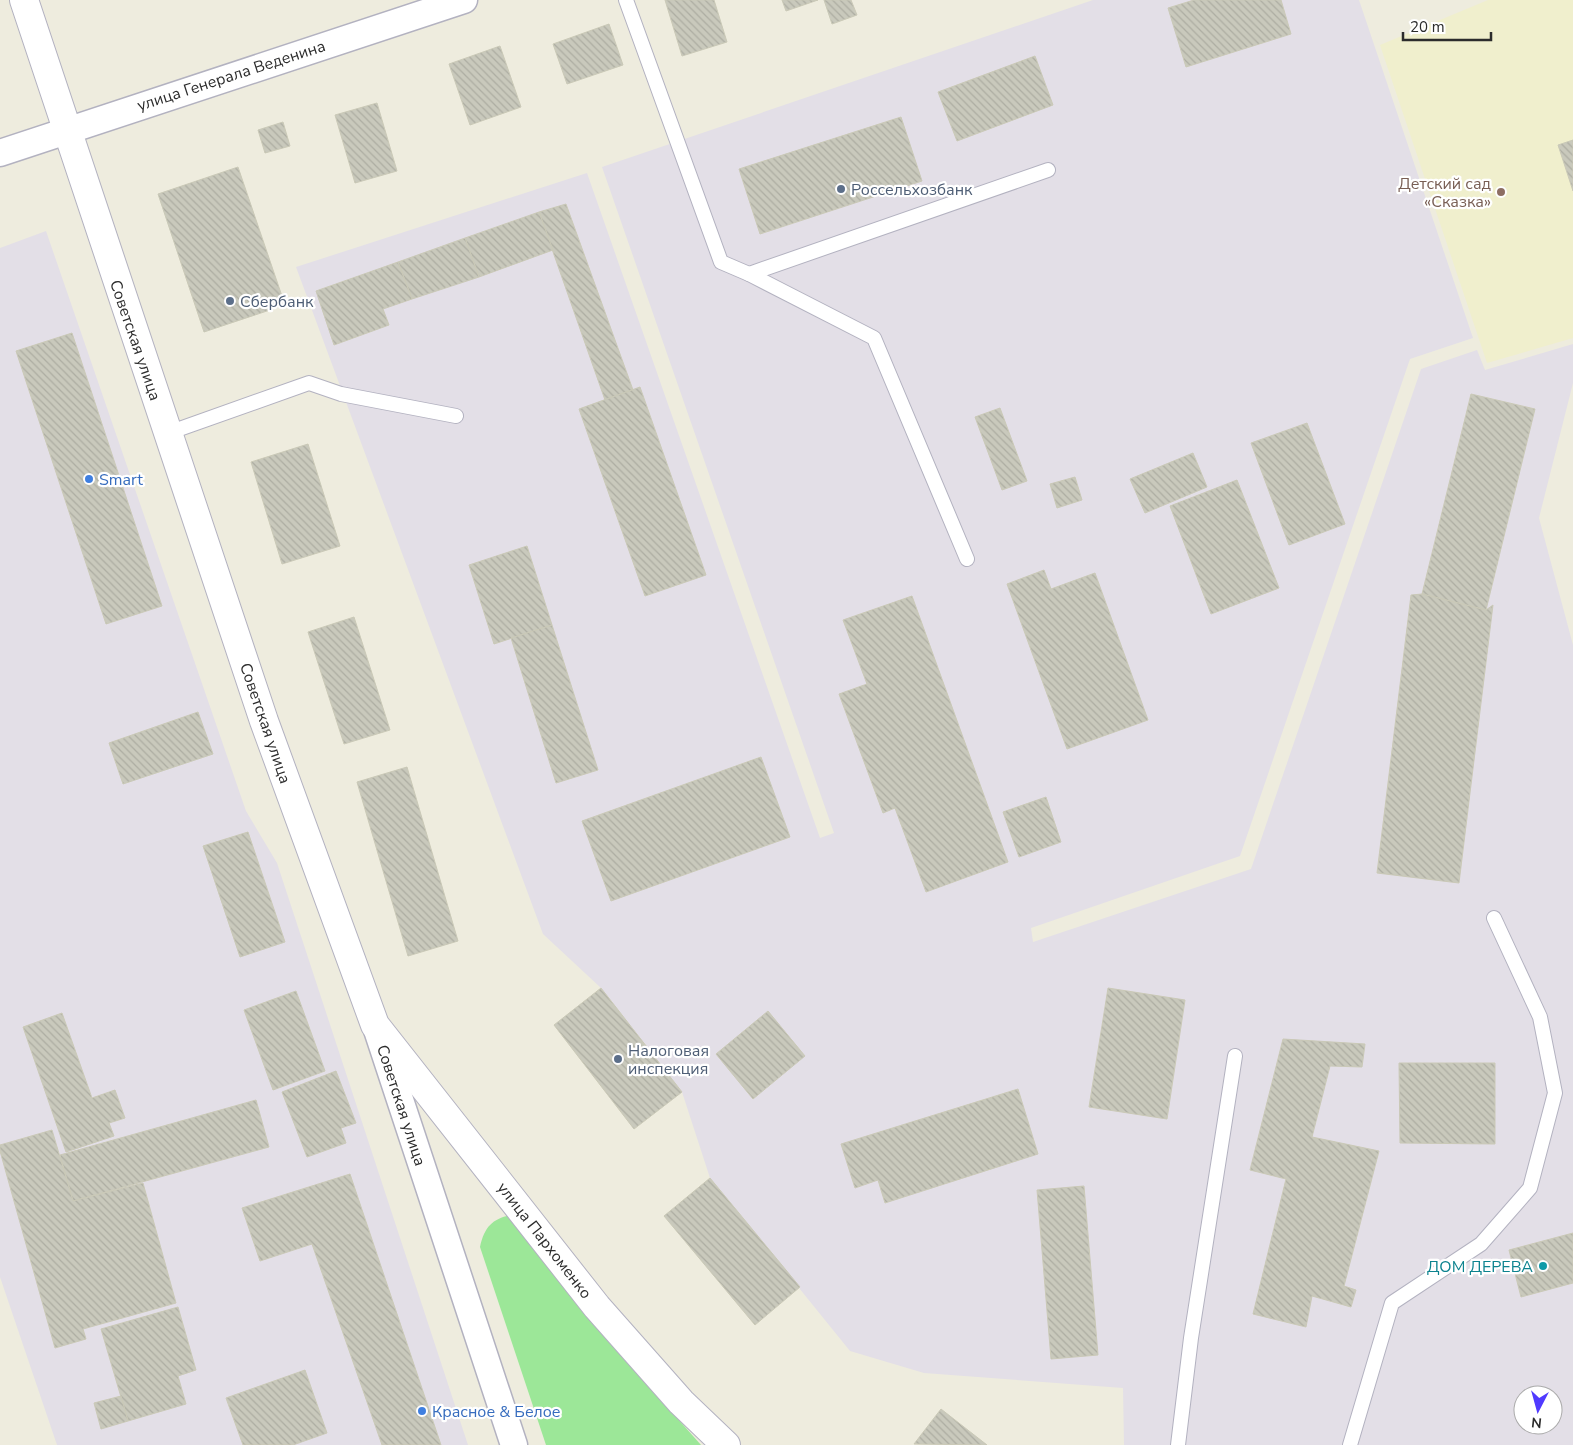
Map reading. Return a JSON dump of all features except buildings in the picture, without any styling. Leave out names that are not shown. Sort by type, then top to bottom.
[{"type":"street","name":"Советская улица","points":[[24,0],[264,721],[376,1025],[514,1445]]},
{"type":"street","name":"улица Генерала Веденина","points":[[0,153],[464,0]]},
{"type":"street","name":"улица Пархоменко","points":[[376,1025],[598,1307],[681,1402],[726,1445]]},
{"type":"lane","points":[[626,0],[721,262],[749,274],[874,338],[967,558]]},
{"type":"lane","points":[[749,274],[1048,170]]},
{"type":"lane","points":[[168,433],[309,384],[341,394],[456,416]]},
{"type":"lane","points":[[1350,1445],[1392,1303],[1481,1244],[1530,1188],[1555,1093],[1540,1017],[1494,918]]},
{"type":"lane","points":[[1178,1445],[1192,1338],[1235,1056]]},
{"type":"shaded area","points":[[1093,0],[1359,0],[1473,338],[1410,359],[1240,856],[1031,928],[1033,942],[1251,869],[1421,369],[1477,350],[1485,370],[1573,344],[1573,383],[1539,518],[1573,645],[1573,1445],[1124,1445],[1123,1388],[924,1373],[850,1351],[710,1178],[682,1092],[601,988],[543,934],[296,267],[587,173],[820,838],[834,833],[602,167]]},
{"type":"shaded area","name":"Детский сад «Сказка»","points":[[1488,0],[1573,0],[1573,338],[1487,363],[1380,45]]},
{"type":"shaded area","points":[[46,231],[246,811],[277,863],[468,1445],[57,1445],[0,1277],[0,248]]},
{"type":"green space","points":[[518,1214],[614,1347],[701,1445],[546,1445],[480,1247],[488,1227],[492,1223],[503,1217]]},
{"type":"place","name":"Россельхозбанк","points":[[841,189]]},
{"type":"place","name":"Детский сад «Сказка»","points":[[1501,192]]},
{"type":"place","name":"Сбербанк","points":[[230,301]]},
{"type":"place","name":"Smart","points":[[89,479]]},
{"type":"place","name":"Налоговая инспекция","points":[[618,1059]]},
{"type":"place","name":"ДОМ ДЕРЕВА","points":[[1543,1266]]},
{"type":"place","name":"Красное & Белое","points":[[422,1411]]}]
